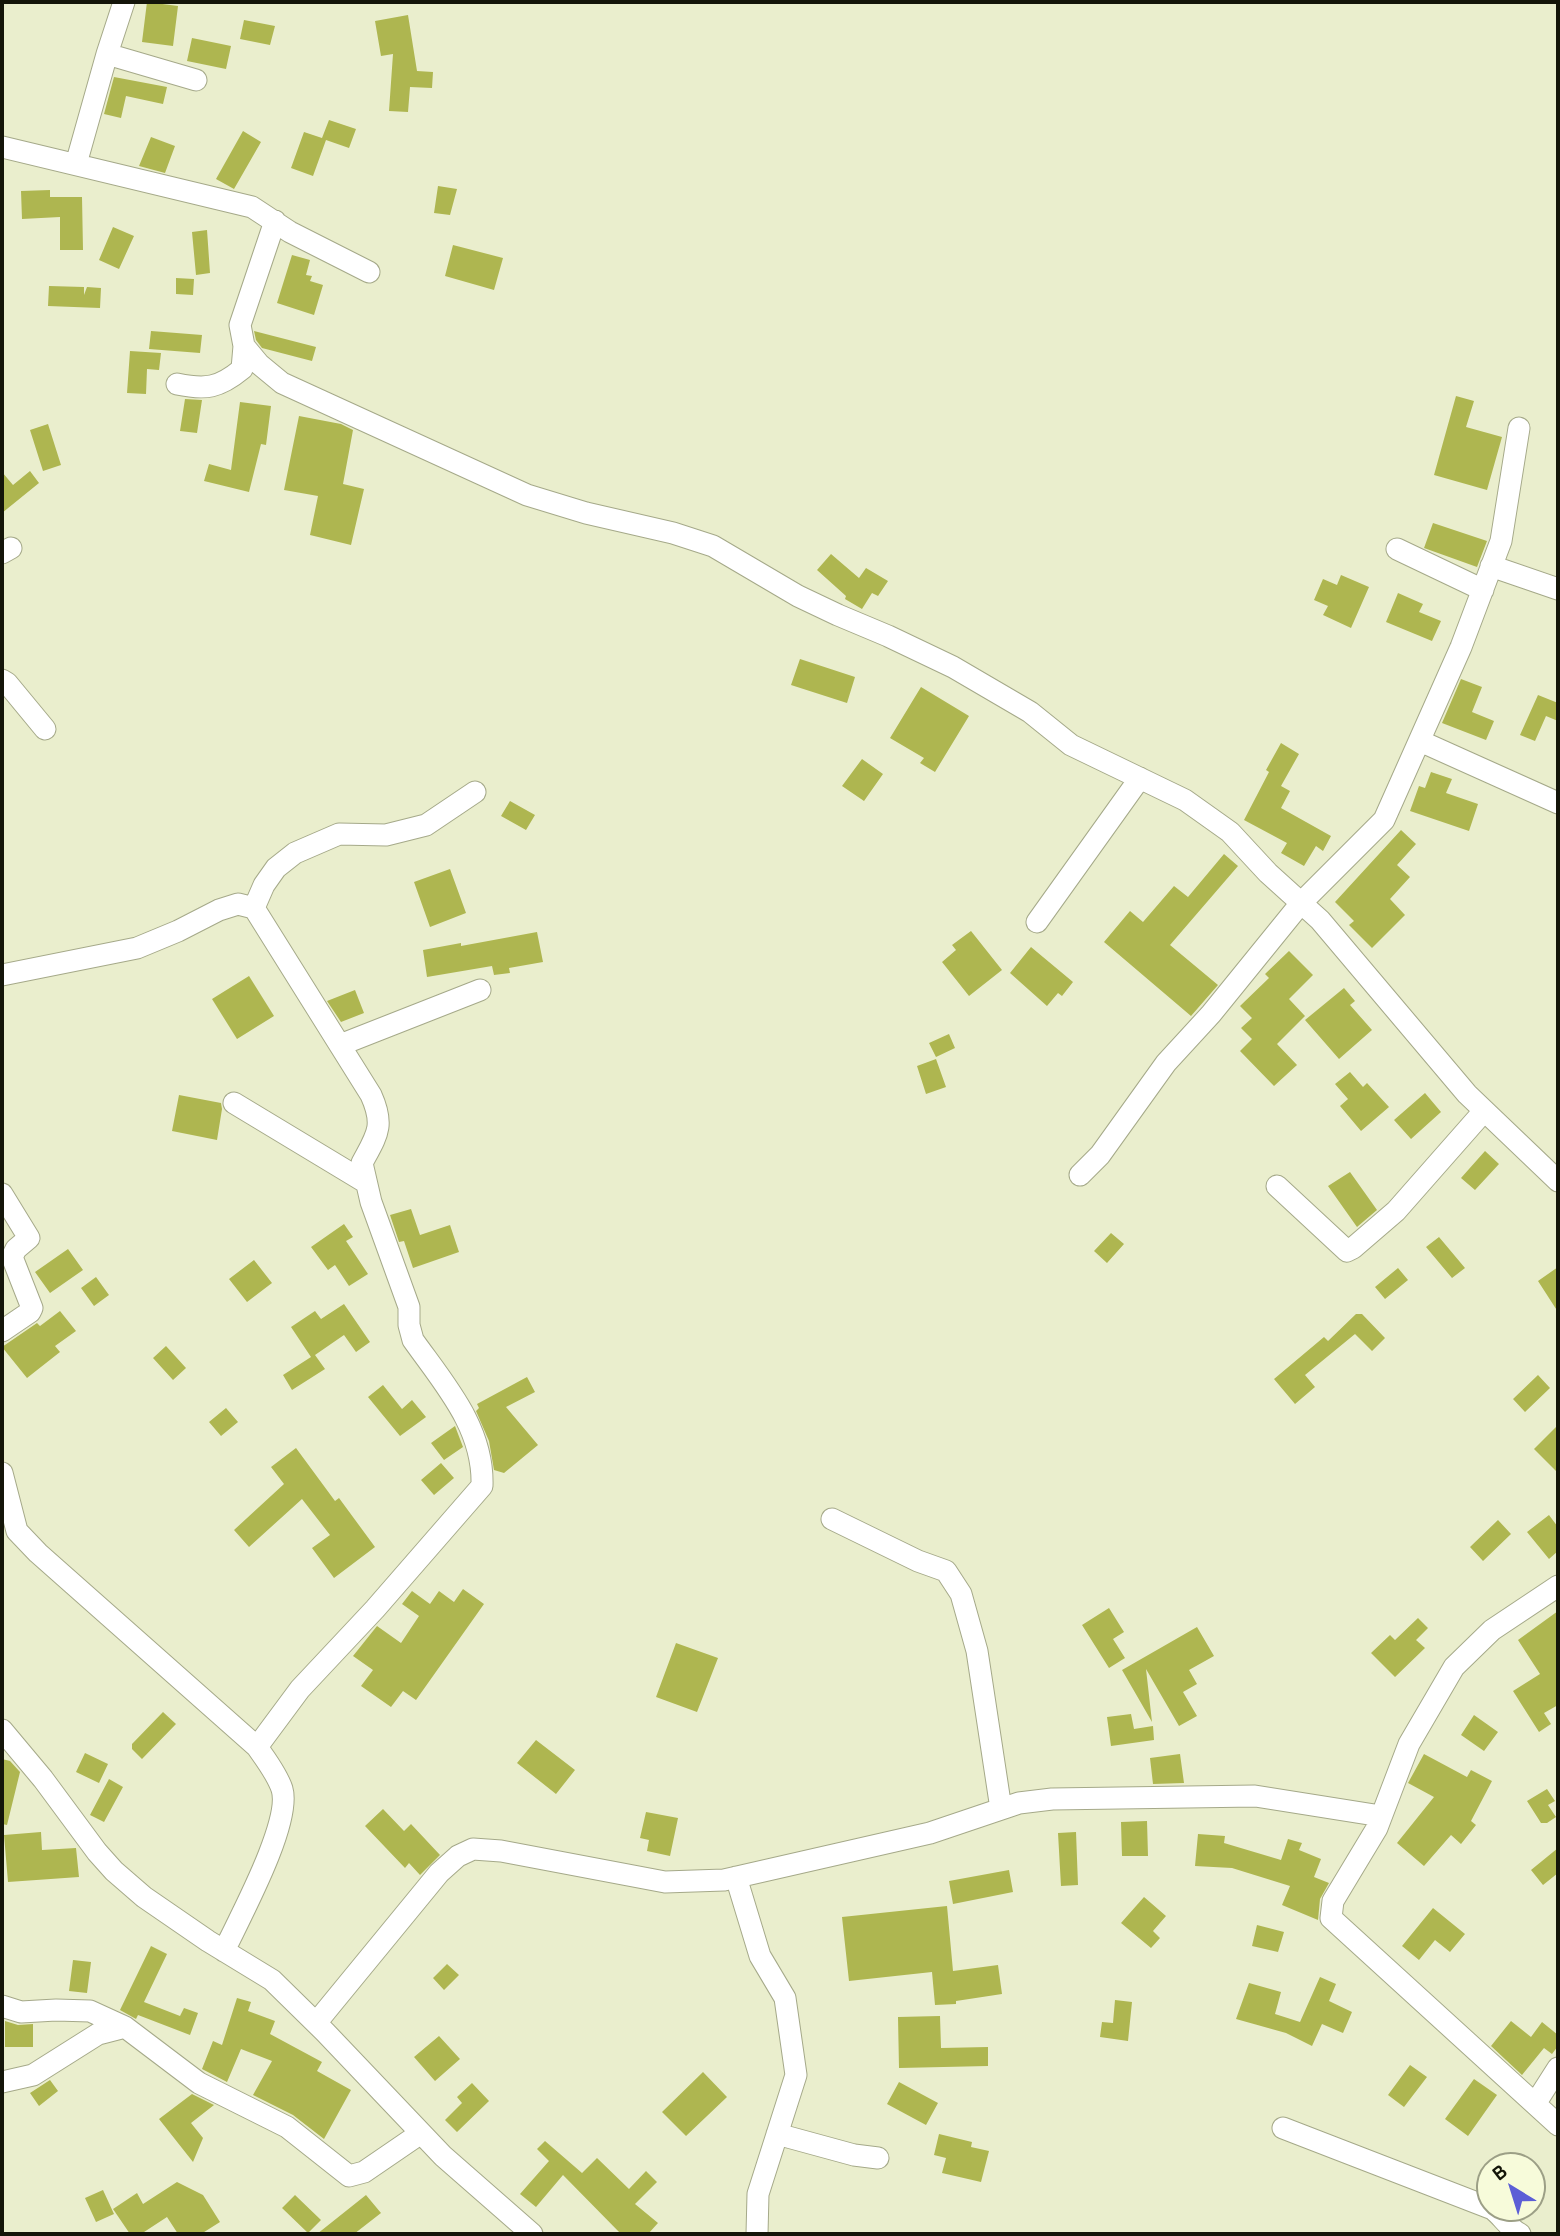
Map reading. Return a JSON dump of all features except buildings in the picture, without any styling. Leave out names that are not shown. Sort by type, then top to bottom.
[{"type":"street","points":[[76,164],[124,2]]},
{"type":"street","points":[[107,54],[197,80]]},
{"type":"street","points":[[2,147],[252,207],[290,232],[369,272]]},
{"type":"street","points":[[177,384],[199,388],[226,383],[242,369],[244,346],[240,325],[275,221]]},
{"type":"street","points":[[244,346],[259,364],[282,383],[527,495],[713,546],[798,596],[953,667],[1022,708],[1071,745],[1185,800],[1230,832],[1268,873],[1320,920],[1436,1059],[1484,1111],[1558,1181]]},
{"type":"street","points":[[1080,1175],[1100,1155],[1166,1063],[1211,1014],[1301,903],[1384,820],[1420,741],[1501,541],[1519,428]]},
{"type":"street","points":[[1397,549],[1483,590]]},
{"type":"street","points":[[1491,566],[1558,589]]},
{"type":"street","points":[[2,680],[45,729]]},
{"type":"street","points":[[1420,741],[1558,803]]},
{"type":"street","points":[[1037,922],[1140,778]]},
{"type":"street","points":[[254,908],[276,868],[295,853],[340,834],[386,835],[426,825],[475,792]]},
{"type":"street","points":[[2,975],[137,948],[219,910],[238,904],[254,908],[371,1095],[379,1113],[379,1131],[362,1163],[365,1182],[410,1307],[409,1325],[413,1340],[469,1421],[483,1468],[482,1486],[375,1609],[300,1689],[257,1747]]},
{"type":"street","points":[[340,1045],[480,990]]},
{"type":"street","points":[[234,1103],[365,1182]]},
{"type":"street","points":[[1277,1186],[1347,1251],[1396,1211],[1484,1111]]},
{"type":"street","points":[[2,1195],[29,1238],[16,1249],[12,1257],[32,1308],[2,1331]]},
{"type":"street","points":[[2,1473],[17,1531],[37,1553],[257,1747],[282,1790],[284,1808],[271,1847],[224,1951]]},
{"type":"street","points":[[832,1519],[918,1561],[946,1571],[961,1594],[977,1651],[1001,1809]]},
{"type":"street","points":[[1558,1586],[1492,1630],[1454,1667],[1409,1744],[1371,1838],[1333,1901],[1331,1918],[1558,2125]]},
{"type":"street","points":[[2,1730],[114,1871],[145,1898],[272,1980],[421,2133],[478,2188],[532,2234]]},
{"type":"street","points":[[316,2023],[439,1873],[458,1856],[473,1849],[501,1851],[665,1882],[736,1877],[930,1833],[1019,1803],[1052,1799],[1255,1796],[1381,1816]]},
{"type":"street","points":[[736,1877],[760,1956],[785,1998],[796,2075],[758,2194],[757,2234]]},
{"type":"street","points":[[2,2006],[21,2012],[90,2011],[125,2027],[198,2083],[286,2127],[349,2176],[364,2172],[421,2133]]},
{"type":"street","points":[[2,2082],[33,2075],[98,2034],[125,2027]]},
{"type":"street","points":[[1535,2104],[1558,2068]]},
{"type":"street","points":[[1283,2128],[1476,2203]]},
{"type":"street","points":[[777,2134],[854,2155],[878,2158]]},
{"type":"street","points":[[1506,2222],[1520,2234]]}]
